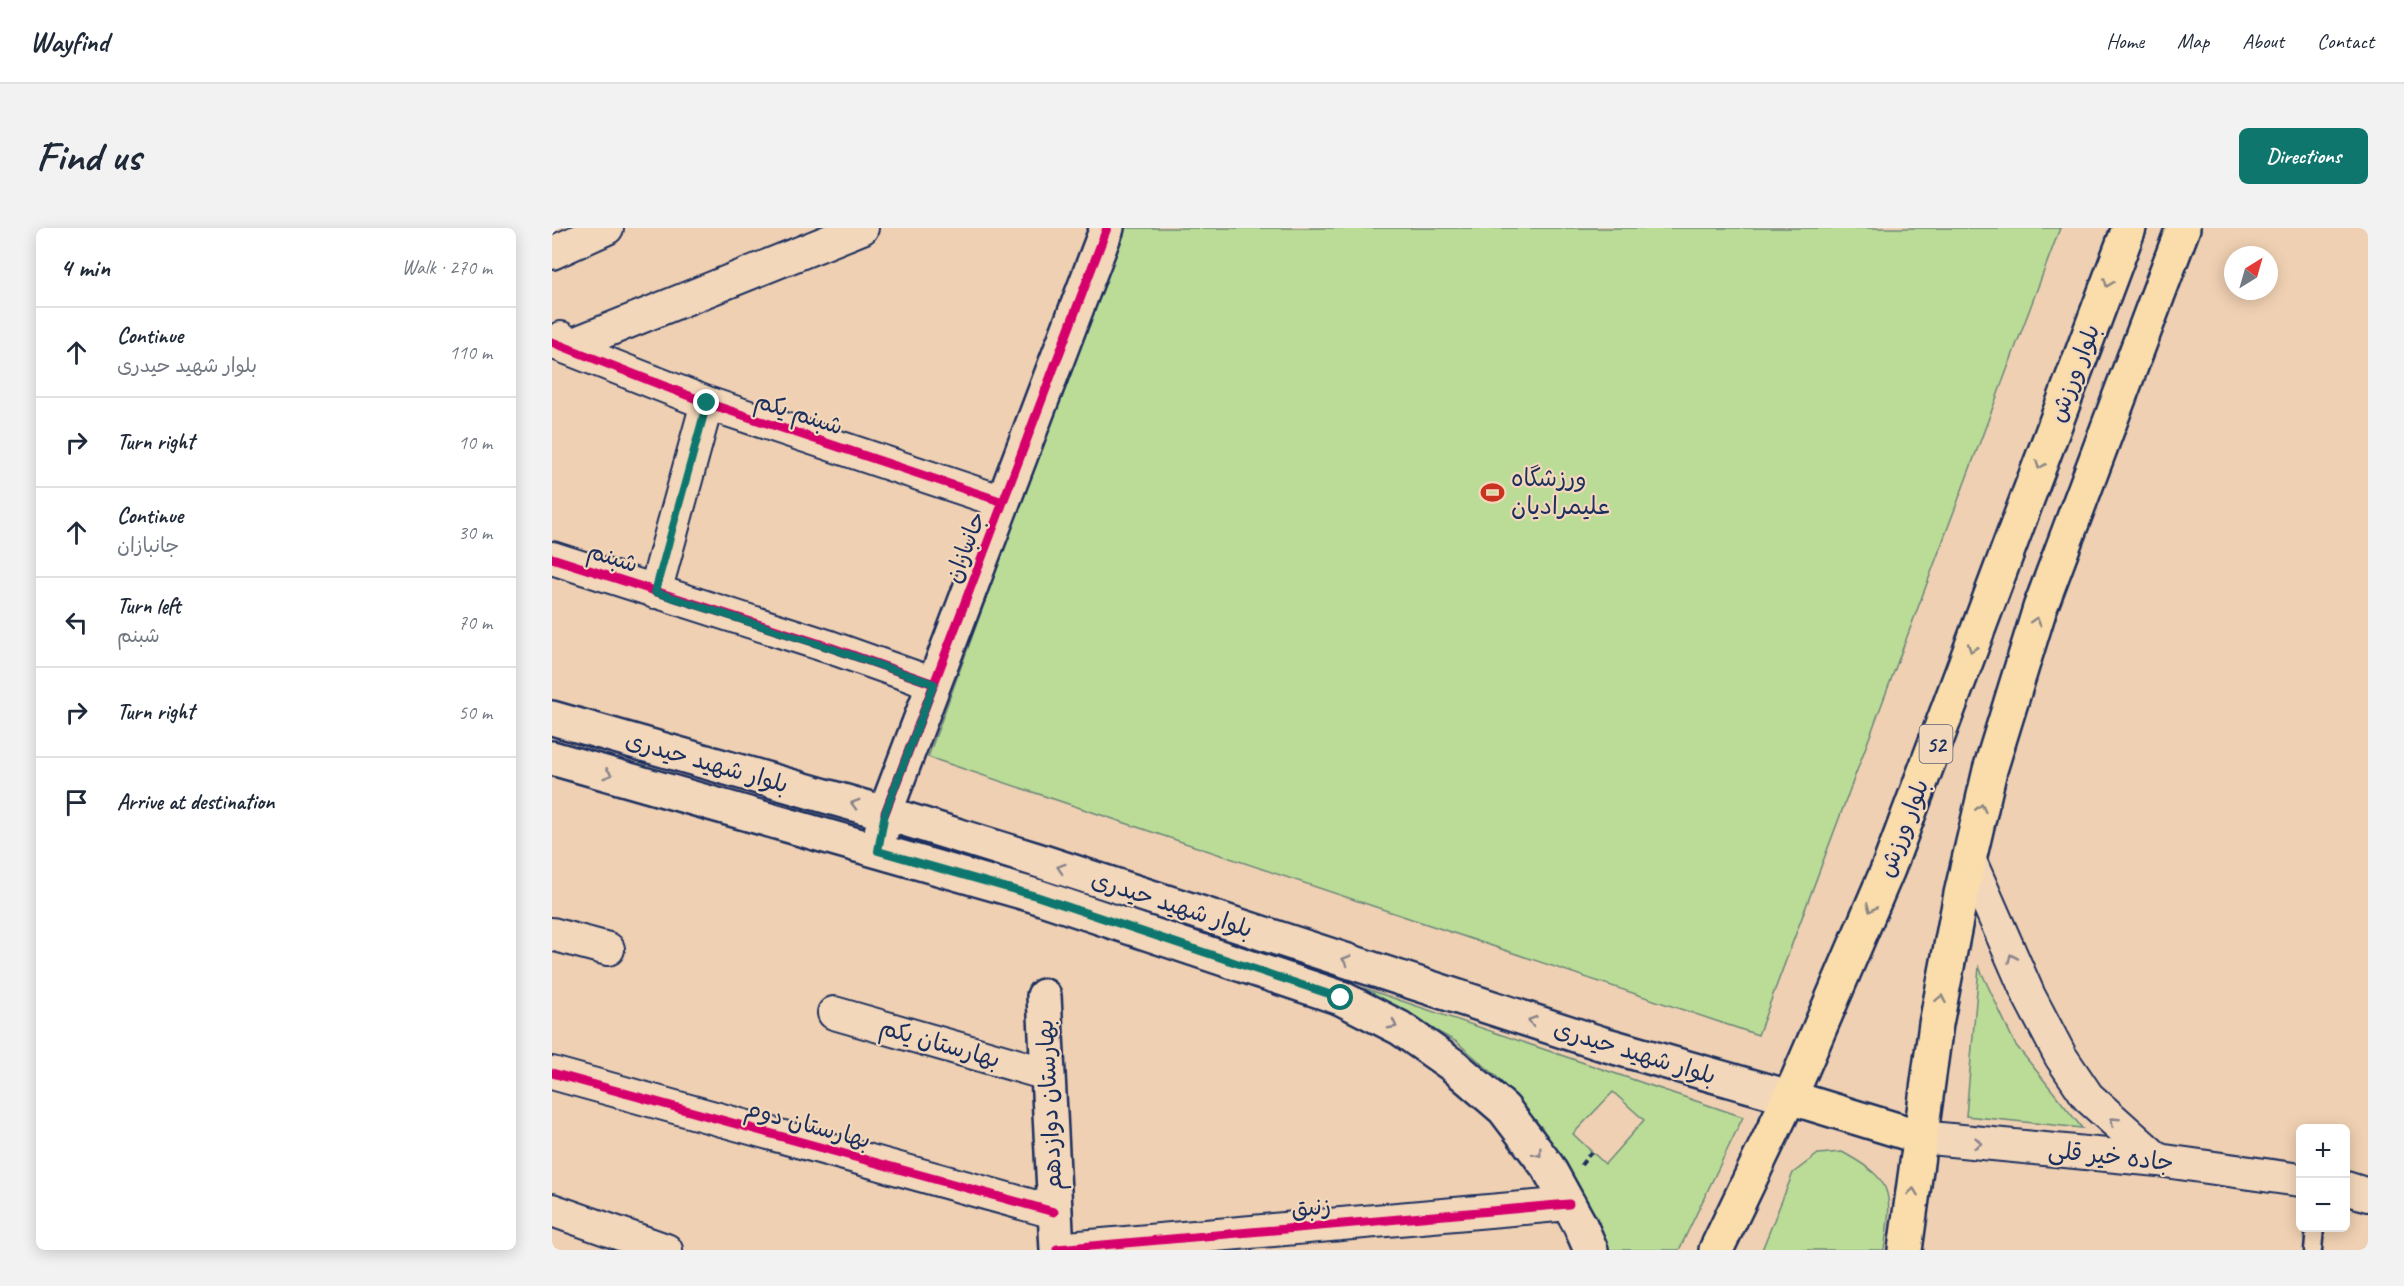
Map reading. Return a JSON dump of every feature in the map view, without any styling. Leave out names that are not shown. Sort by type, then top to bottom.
[{"type":"highway","name":"بلوار ورزش","points":[[1716,1250],[1841,983],[1888,868],[2129,228]]},
{"type":"highway","points":[[1905,1250],[1936,1023],[1969,859],[1990,770],[2040,608],[2183,228]]},
{"type":"highway","points":[[1789,1097],[1920,1137]]},
{"type":"main road","name":"جانبازان","points":[[878,851],[885,813],[1107,228]]},
{"type":"main road","name":"بلوار شهید حیدری","points":[[552,718],[885,813],[1037,860],[1600,1043],[1789,1097]]},
{"type":"main road","name":"بلوار شهید حیدری","points":[[552,758],[1036,896],[1341,998],[1400,1028],[1504,1109],[1548,1167],[1591,1250]]},
{"type":"main road","name":"بهارستان دوازدهم","points":[[1044,996],[1057,1250]]},
{"type":"street","points":[[552,253],[607,228]]},
{"type":"street","points":[[557,338],[862,228]]},
{"type":"street","name":"شبنم یکم","points":[[557,338],[707,403],[1003,502]]},
{"type":"street","points":[[655,592],[707,403]]},
{"type":"street","name":"شبنم","points":[[552,558],[934,684]]},
{"type":"street","points":[[1969,859],[2029,996],[2061,1057],[2088,1097],[2158,1160]]},
{"type":"street","points":[[552,934],[608,949]]},
{"type":"street","name":"بهارستان یکم","points":[[834,1013],[1047,1074]]},
{"type":"street","name":"بهارستان دوم","points":[[552,1073],[1054,1212]]},
{"type":"street","name":"جاده خیر قلی","points":[[1920,1137],[2158,1160],[2296,1179]]},
{"type":"street","points":[[2350,1189],[2368,1195]]},
{"type":"street","name":"زنبق","points":[[1057,1250],[1569,1204]]},
{"type":"street","points":[[552,1210],[666,1250]]},
{"type":"lane","points":[[2313,1250],[2315,1232]]},
{"type":"green space","name":"ورزشگاه علیمرادیان","points":[[1122,228],[2060,228],[1758,1035],[928,757]]},
{"type":"green space","points":[[1979,967],[2015,1044],[2082,1128],[1966,1116]]},
{"type":"green space","points":[[1349,983],[1743,1117],[1679,1250],[1608,1250],[1578,1188],[1542,1128],[1496,1076],[1457,1042]],"holes":[[[1613,1092],[1644,1120],[1605,1164],[1573,1134]]]},
{"type":"green space","points":[[1842,1152],[1872,1172],[1881,1181],[1886,1191],[1888,1215],[1884,1250],[1762,1250],[1793,1173],[1818,1154]]},
{"type":"cycle path","points":[[885,813],[1107,228]]},
{"type":"cycle path","points":[[552,342],[707,403],[1003,502]]},
{"type":"cycle path","points":[[552,558],[830,647],[934,684]]},
{"type":"cycle path","points":[[552,1073],[1054,1212]]},
{"type":"cycle path","points":[[1057,1249],[1569,1204]]},
{"type":"place","name":"ورزشگاه علیمرادیان","points":[[1493,492]]},
{"type":"route","points":[[707,403],[655,592],[934,684],[885,813],[878,851],[1036,896],[1341,998]]}]
